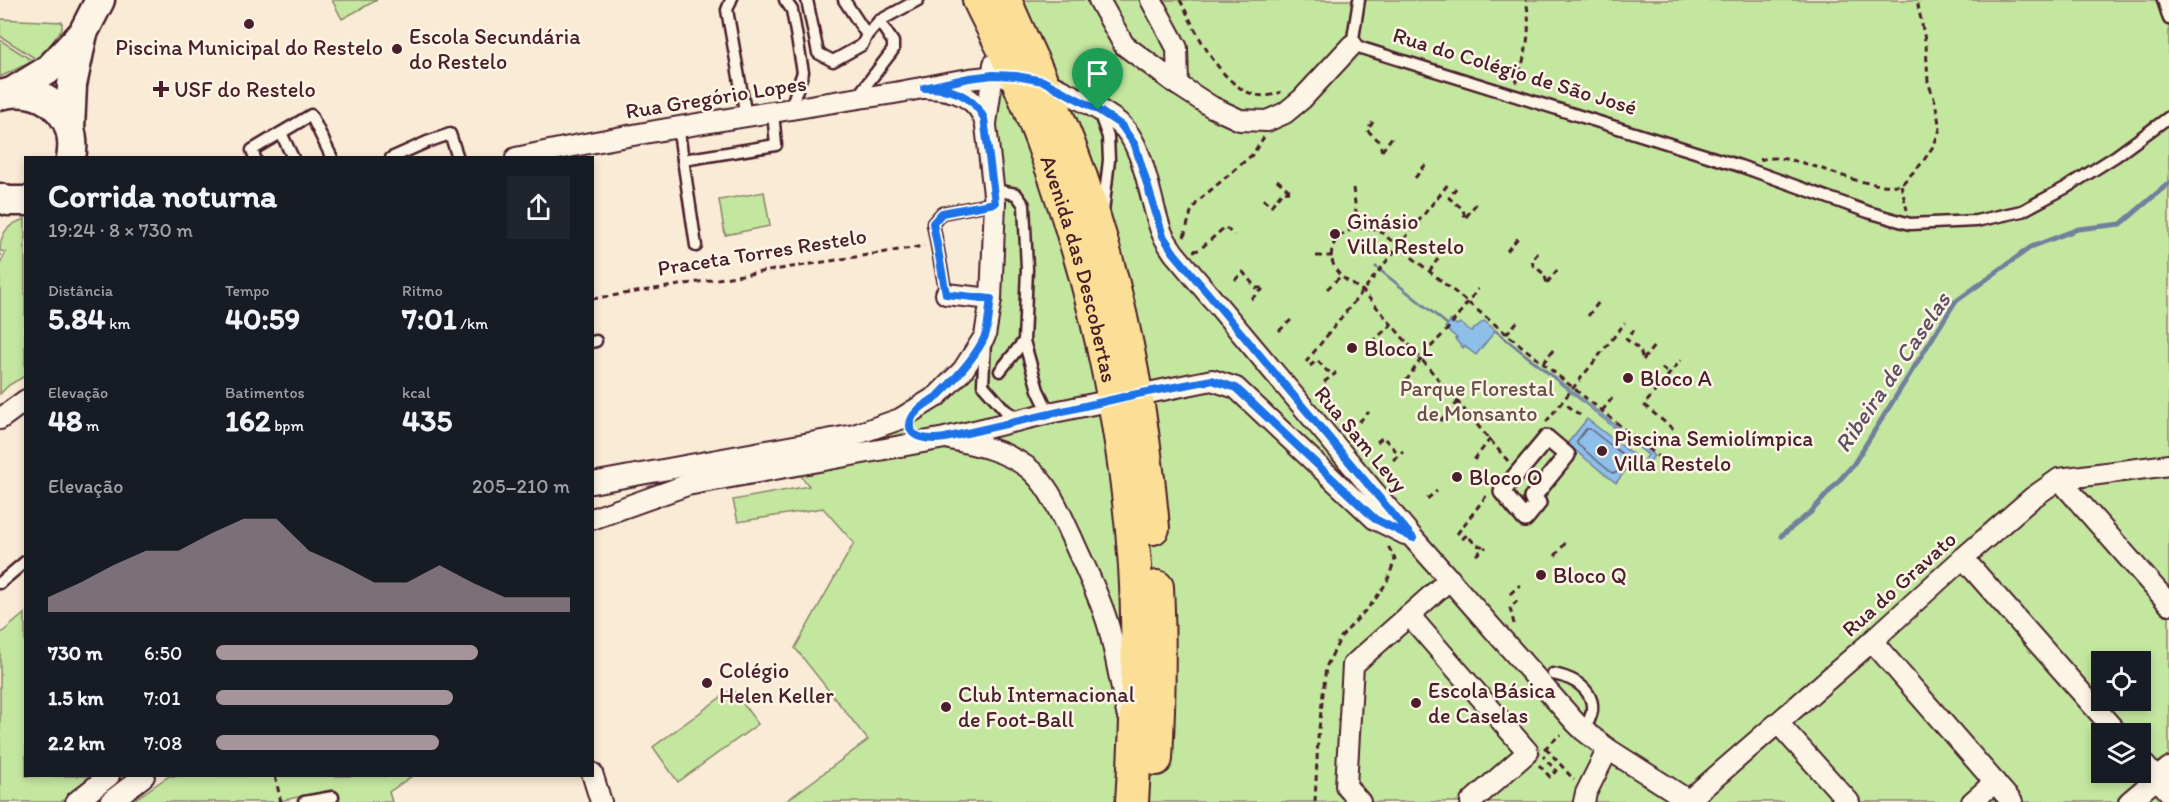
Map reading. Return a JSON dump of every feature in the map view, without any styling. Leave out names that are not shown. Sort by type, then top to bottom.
[{"type":"main road","points":[[72,156],[74,148],[70,129],[72,85],[83,33],[100,0]]},
{"type":"main road","name":"Avenida das Descobertas","points":[[979,0],[999,14],[1018,77],[1049,160],[1080,255],[1097,320],[1148,470],[1160,632],[1154,802]]},
{"type":"main road","points":[[6,94],[48,70],[83,33]]},
{"type":"main road","name":"Avenida das Descobertas","points":[[1018,77],[1072,151],[1100,239],[1120,314],[1125,397],[1126,474],[1135,566],[1138,648],[1132,802]]},
{"type":"main road","points":[[6,94],[30,93],[47,99],[61,112],[70,129]]},
{"type":"street","points":[[1099,0],[1124,45],[1178,86],[1212,107],[1240,120],[1267,121],[1285,113],[1302,99],[1352,45]]},
{"type":"street","points":[[1151,0],[1177,48],[1178,86]]},
{"type":"street","name":"Rua Gregório Lopes","points":[[526,156],[678,126],[924,88],[969,78],[1018,77]]},
{"type":"street","points":[[986,126],[996,87],[1003,80],[1018,77]]},
{"type":"street","name":"Rua Sam Levy","points":[[1018,77],[1098,110],[1121,125],[1135,145],[1163,236],[1174,253],[1413,538],[1579,726],[1608,749],[1690,801]]},
{"type":"street","name":"Rua Gregório Lopes","points":[[924,88],[956,91],[965,96],[980,109],[986,126],[995,196],[991,299],[985,336]]},
{"type":"street","points":[[946,294],[991,299]]},
{"type":"street","points":[[985,336],[963,370],[916,413],[911,420],[911,427],[918,436],[986,447],[1008,455],[1028,468],[1055,501],[1098,595],[1108,627],[1135,754]]},
{"type":"street","points":[[594,518],[687,485],[937,439],[1212,380],[1236,388],[1375,519],[1413,538]]},
{"type":"street","points":[[0,418],[24,401]]},
{"type":"street","points":[[594,483],[854,435],[900,419],[926,404]]},
{"type":"street","points":[[1546,438],[1567,455],[1532,498],[1538,504],[1525,519],[1502,492],[1519,472],[1546,438]]},
{"type":"street","name":"Rua do Gravato","points":[[1690,801],[2032,498],[2060,479],[2169,465]]},
{"type":"street","points":[[2060,479],[2169,604]]},
{"type":"street","points":[[1963,558],[2108,723]]},
{"type":"street","points":[[1360,802],[1346,786],[1353,665],[1450,579]]},
{"type":"street","points":[[1409,615],[1528,752],[1480,799]]},
{"type":"street","points":[[1872,641],[2012,802]]},
{"type":"street","points":[[1778,723],[1849,802]]},
{"type":"street","points":[[1585,798],[1608,749]]},
{"type":"street","points":[[2130,802],[2165,779],[2151,768]]},
{"type":"street","points":[[76,802],[108,777]]},
{"type":"street","points":[[110,802],[143,777]]},
{"type":"street","points":[[593,777],[601,802]]},
{"type":"street","points":[[1972,802],[1995,782]]},
{"type":"lane","points":[[731,0],[727,10],[746,116]]},
{"type":"lane","points":[[683,160],[777,145],[782,110],[803,72],[792,10],[785,0]]},
{"type":"lane","points":[[807,0],[818,53],[833,60],[862,45],[879,21],[913,1]]},
{"type":"lane","points":[[844,0],[867,35]]},
{"type":"lane","points":[[1352,45],[1359,0]]},
{"type":"lane","points":[[2163,0],[2169,19]]},
{"type":"lane","points":[[856,99],[893,50],[893,42],[879,21]]},
{"type":"lane","name":"Rua do Colégio de São José","points":[[1352,45],[1740,166],[1868,212],[1910,224],[1976,221],[2022,211],[2067,188],[2169,117]]},
{"type":"lane","points":[[1098,110],[1108,137],[1109,160],[1100,239]]},
{"type":"lane","points":[[254,156],[252,150],[311,115],[331,156]]},
{"type":"lane","name":"Praceta Torres Restelo","points":[[678,126],[696,246]]},
{"type":"lane","points":[[281,133],[292,156]]},
{"type":"lane","points":[[396,156],[450,134],[457,156]]},
{"type":"lane","points":[[946,294],[933,223],[942,213],[995,196],[1016,194],[1024,205],[1027,269],[1024,341],[1038,390],[1050,413]]},
{"type":"lane","name":"Rua Gregório Lopes","points":[[985,336],[983,385],[1005,410],[1020,420]]},
{"type":"lane","points":[[1000,372],[1024,341]]},
{"type":"lane","points":[[0,583],[24,563]]},
{"type":"lane","points":[[1553,674],[1578,682],[1591,698],[1590,721],[1579,726]]},
{"type":"lane","points":[[304,802],[333,797]]},
{"type":"path","points":[[1180,0],[1212,60],[1223,73],[1250,94],[1259,97],[1269,97],[1286,90]]},
{"type":"path","points":[[1513,94],[1524,62],[1529,35],[1526,0]]},
{"type":"path","points":[[1740,166],[1770,156],[1785,158],[1863,182],[1884,186],[1901,185],[1922,163],[1934,145],[1940,129],[1935,101],[1928,82],[1926,45],[1917,0]]},
{"type":"path","points":[[1174,253],[1184,237],[1191,212],[1198,201],[1252,155],[1264,138],[1267,121]]},
{"type":"path","points":[[1373,122],[1367,130],[1379,141],[1382,151],[1392,137]]},
{"type":"path","points":[[1415,178],[1426,164]]},
{"type":"path","points":[[1263,199],[1271,206],[1282,192],[1290,191],[1277,180]]},
{"type":"path","points":[[1306,362],[1449,183]]},
{"type":"path","points":[[1901,185],[1910,224]]},
{"type":"path","points":[[1353,188],[1358,227]]},
{"type":"path","points":[[1456,188],[1449,198],[1463,209],[1465,218],[1476,204]]},
{"type":"path","points":[[1375,230],[1386,215]]},
{"type":"path","points":[[1205,245],[1226,227],[1234,235]]},
{"type":"path","points":[[1519,472],[1363,291],[1341,276],[1333,256],[1338,238],[1347,231],[1358,227],[1375,230],[1398,246],[1659,457],[1658,459]]},
{"type":"path","points":[[1332,232],[1338,238]]},
{"type":"path","points":[[1508,251],[1518,238]]},
{"type":"path","name":"Praceta Torres Restelo","points":[[594,300],[937,244]]},
{"type":"path","points":[[1538,253],[1532,260],[1533,265],[1544,274],[1547,283],[1558,269]]},
{"type":"path","points":[[1316,256],[1333,256]]},
{"type":"path","points":[[1429,272],[1439,257]]},
{"type":"path","points":[[1234,280],[1243,272],[1256,288],[1264,288],[1251,299]]},
{"type":"path","points":[[1327,289],[1341,276]]},
{"type":"path","points":[[1406,381],[1478,289]]},
{"type":"path","points":[[1588,316],[1599,302]]},
{"type":"path","points":[[1279,331],[1291,320]]},
{"type":"path","points":[[1506,334],[1518,321]]},
{"type":"path","points":[[1372,342],[1391,325]]},
{"type":"path","points":[[1634,330],[1626,339],[1640,350],[1643,360],[1654,346]]},
{"type":"path","points":[[1542,363],[1554,349]]},
{"type":"path","points":[[1310,366],[1317,360],[1327,371],[1336,373],[1324,382]]},
{"type":"path","points":[[1673,429],[1644,405],[1681,360]]},
{"type":"path","points":[[1662,368],[1670,374]]},
{"type":"path","points":[[1602,411],[1613,397]]},
{"type":"path","points":[[1440,422],[1458,402]]},
{"type":"path","points":[[1567,405],[1581,416]]},
{"type":"path","points":[[1359,422],[1369,412]]},
{"type":"path","points":[[1377,442],[1383,437],[1395,450],[1403,452],[1393,460]]},
{"type":"path","points":[[1473,460],[1490,439]]},
{"type":"path","points":[[1427,499],[1437,491]]},
{"type":"path","points":[[1462,539],[1467,535],[1476,545],[1486,547],[1476,555]]},
{"type":"path","points":[[1555,556],[1567,541]]},
{"type":"path","points":[[1510,594],[1520,585]]},
{"type":"path","points":[[1517,602],[1510,608],[1513,623],[1517,627]]},
{"type":"path","points":[[1544,770],[1550,777],[1556,771],[1540,752],[1579,726]]},
{"type":"path","points":[[1545,748],[1585,798]]},
{"type":"path","points":[[275,777],[281,802]]},
{"type":"green space","points":[[332,0],[377,0],[342,19]]},
{"type":"green space","name":"Parque Florestal de Monsanto","points":[[1003,0],[2169,0],[2169,802],[785,802],[868,740],[795,648],[854,543],[823,508],[738,522],[733,500],[809,486],[786,457],[939,398],[988,320],[990,151]]},
{"type":"green space","points":[[0,19],[62,22],[62,29],[48,48],[36,59],[0,36]]},
{"type":"green space","points":[[0,40],[33,61],[0,77]]},
{"type":"green space","points":[[764,192],[770,226],[725,235],[719,200]]},
{"type":"green space","points":[[24,219],[24,377],[9,385],[0,394],[0,264],[6,252],[0,251],[0,245],[3,234],[14,224]]},
{"type":"green space","points":[[24,614],[24,777],[93,777],[61,802],[0,802],[0,634]]},
{"type":"green space","points":[[732,689],[758,724],[678,782],[653,747]]},
{"type":"green space","points":[[168,777],[411,777],[389,792],[392,802],[340,802],[330,790],[275,802],[131,802]]},
{"type":"water","points":[[1376,266],[1448,324],[1451,320],[1471,331],[1484,321],[1654,456],[1648,464],[1644,461],[1648,455],[1495,331],[1476,355],[1464,346],[1463,348],[1455,339],[1457,338],[1445,328],[1447,325]]},
{"type":"water","name":"Piscina Semiolímpica Villa Restelo","points":[[1587,419],[1636,457],[1616,483],[1567,444]]},
{"type":"waterway","name":"Ribeira de Caselas","points":[[1781,536],[1811,512],[1853,465],[1955,302],[2031,247],[2078,229],[2121,224],[2169,183]]},
{"type":"place","name":"Piscina Municipal do Restelo","points":[[249,24]]},
{"type":"place","name":"Escola Secundária do Restelo","points":[[397,49]]},
{"type":"place","name":"USF do Restelo","points":[[161,89]]},
{"type":"place","name":"Ginásio Villa Restelo","points":[[1335,234]]},
{"type":"place","name":"Bloco L","points":[[1352,348]]},
{"type":"place","name":"Bloco A","points":[[1628,378]]},
{"type":"place","name":"Piscina Semiolímpica Villa Restelo","points":[[1602,451]]},
{"type":"place","name":"Bloco O","points":[[1457,477]]},
{"type":"place","name":"Bloco Q","points":[[1541,575]]},
{"type":"place","name":"Colégio Helen Keller","points":[[707,683]]},
{"type":"place","name":"Escola Básica de Caselas","points":[[1416,703]]},
{"type":"place","name":"Club Internacional de Foot-Ball","points":[[946,707]]},
{"type":"route","points":[[993,75],[1016,76],[1043,81],[1098,110],[1121,125],[1135,145],[1163,236],[1174,253],[1413,538],[1375,519],[1236,388],[1212,380],[1137,394],[945,438],[923,439],[914,432],[911,420],[916,413],[963,370],[985,336],[991,299],[946,294],[933,223],[942,213],[995,203],[984,118],[980,109],[956,91],[924,88],[969,78],[993,75]]}]
